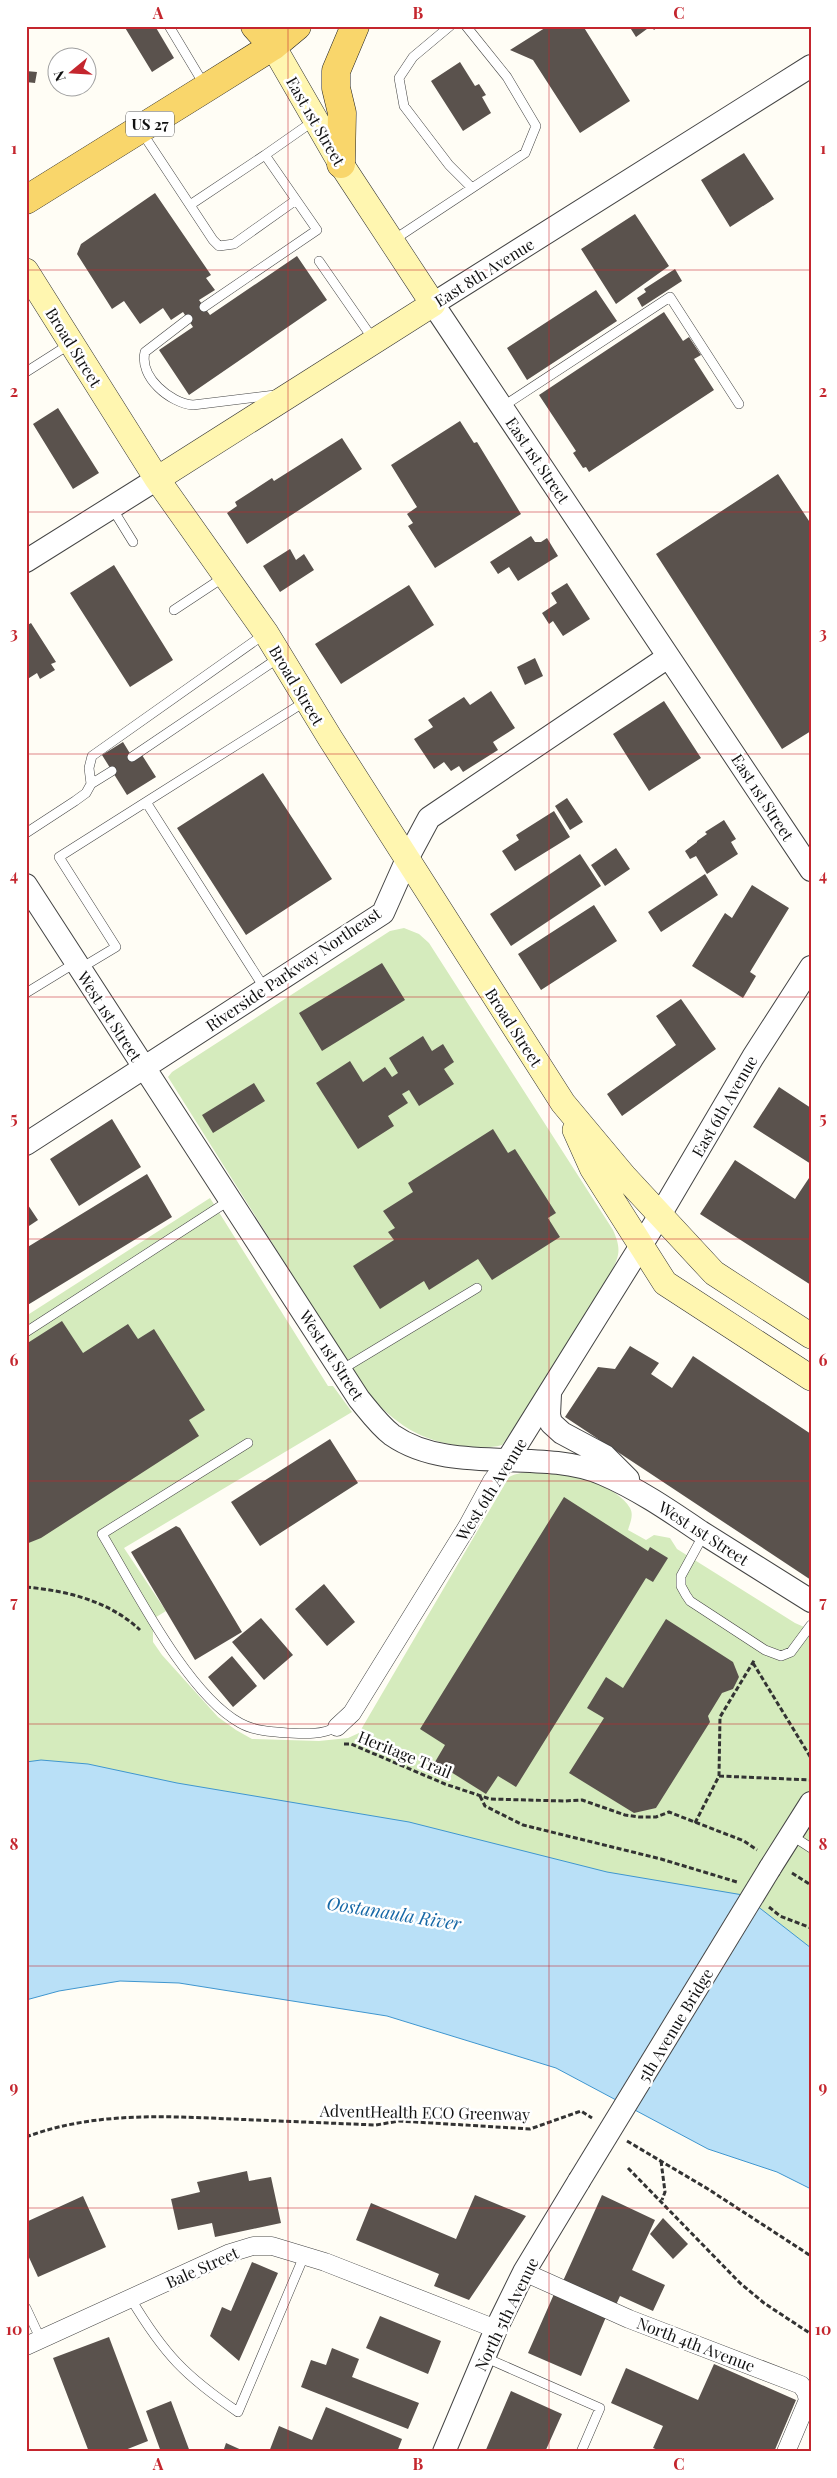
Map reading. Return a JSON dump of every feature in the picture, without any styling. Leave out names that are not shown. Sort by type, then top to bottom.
[{"type":"main road","name":"US 27","points":[[26,200],[206,88],[264,36],[297,26]]},
{"type":"main road","points":[[341,164],[342,113],[336,88],[336,71],[354,26]]},
{"type":"main road","name":"East 1st Street","points":[[264,36],[341,164],[434,304]]},
{"type":"main road","name":"Broad Street","points":[[26,271],[158,479],[266,633],[306,700],[563,1103],[624,1176],[714,1272],[811,1336]]},
{"type":"main road","name":"East 8th Avenue","points":[[158,479],[434,304]]},
{"type":"main road","name":"Broad Street","points":[[563,1103],[592,1168],[665,1283],[811,1378]]},
{"type":"street","name":"East 8th Avenue","points":[[434,304],[811,66]]},
{"type":"street","name":"East 1st Street","points":[[434,304],[811,870]]},
{"type":"street","points":[[26,561],[158,479]]},
{"type":"street","name":"Riverside Parkway Northeast","points":[[26,1144],[383,913],[407,859],[429,818],[668,656]]},
{"type":"street","name":"West 1st Street","points":[[26,884],[77,966],[359,1399],[375,1419],[392,1435],[412,1446],[436,1453],[585,1468],[603,1474],[645,1496],[811,1601]]},
{"type":"street","name":"East 6th Avenue","points":[[641,1246],[753,1057],[811,967]]},
{"type":"street","points":[[753,1057],[811,995]]},
{"type":"street","name":"West 6th Avenue","points":[[337,1727],[352,1713],[467,1528],[492,1481],[508,1460],[550,1394],[641,1246]]},
{"type":"street","points":[[550,1394],[549,1415],[551,1424],[562,1433],[605,1456],[645,1496]]},
{"type":"street","name":"5th Avenue Bridge","points":[[579,2181],[811,1802]]},
{"type":"street","name":"North 5th Avenue","points":[[444,2452],[483,2356],[524,2272],[579,2181]]},
{"type":"street","name":"Bale Street","points":[[34,2343],[230,2254],[253,2246],[272,2246],[304,2256],[496,2329]]},
{"type":"street","name":"North 4th Avenue","points":[[524,2272],[629,2319],[801,2385],[806,2392],[808,2400],[786,2452]]},
{"type":"lane","points":[[169,26],[206,88]]},
{"type":"lane","points":[[450,26],[413,57],[399,78],[404,106],[449,165],[471,187]]},
{"type":"lane","points":[[392,241],[525,153],[536,126],[507,77],[466,26]]},
{"type":"lane","points":[[190,205],[315,120]]},
{"type":"lane","points":[[140,130],[213,240],[219,246],[234,244],[296,200]]},
{"type":"lane","points":[[204,307],[317,230],[265,155]]},
{"type":"lane","points":[[319,261],[375,342]]},
{"type":"lane","points":[[502,407],[670,297],[739,404]]},
{"type":"lane","points":[[188,319],[145,352],[144,357],[148,371],[166,396],[183,404],[193,405],[295,393]]},
{"type":"lane","points":[[26,372],[72,343]]},
{"type":"lane","points":[[112,507],[133,542]]},
{"type":"lane","points":[[174,610],[227,576]]},
{"type":"lane","points":[[91,784],[88,768],[92,756],[266,633]]},
{"type":"lane","points":[[132,757],[280,657]]},
{"type":"lane","points":[[26,993],[116,947],[59,857],[306,700]]},
{"type":"lane","points":[[26,832],[75,801],[86,793],[91,784],[112,771]]},
{"type":"lane","points":[[146,802],[265,989]]},
{"type":"lane","points":[[26,1332],[230,1200]]},
{"type":"lane","points":[[341,1370],[477,1288]]},
{"type":"lane","points":[[248,1443],[102,1534],[186,1670],[222,1712],[242,1724],[259,1730],[324,1734],[337,1727]]},
{"type":"lane","points":[[704,1534],[681,1576],[681,1586],[690,1601],[762,1648],[781,1656],[791,1652],[811,1625]]},
{"type":"lane","points":[[791,1835],[811,1848]]},
{"type":"lane","points":[[132,2298],[160,2344],[178,2366],[195,2382],[238,2412],[304,2256]]},
{"type":"lane","points":[[26,2308],[34,2343]]},
{"type":"lane","points":[[483,2356],[600,2408],[581,2452]]},
{"type":"path","points":[[26,1587],[54,1590],[101,1604],[132,1622],[146,1635]]},
{"type":"path","points":[[695,1823],[719,1776],[720,1717],[762,1648]]},
{"type":"path","points":[[754,1663],[811,1758]]},
{"type":"path","name":"Heritage Trail","points":[[341,1744],[351,1744],[445,1784],[490,1799],[582,1800],[625,1816],[656,1817],[669,1812],[744,1840],[773,1865],[811,1885]]},
{"type":"path","points":[[719,1776],[811,1780]]},
{"type":"path","points":[[480,1796],[485,1806],[523,1825],[661,1859],[736,1881],[743,1887]]},
{"type":"path","points":[[765,1904],[780,1916],[811,1928]]},
{"type":"path","name":"AdventHealth ECO Greenway","points":[[26,2137],[45,2130],[110,2117],[161,2116],[376,2125],[399,2120],[530,2129],[581,2111],[596,2121]]},
{"type":"path","points":[[619,2136],[661,2160],[811,2256]]},
{"type":"path","points":[[661,2160],[665,2192],[662,2200]]},
{"type":"path","points":[[628,2168],[662,2200],[740,2283],[764,2303],[811,2334]]},
{"type":"green space","points":[[404,928],[419,934],[429,943],[613,1230],[618,1244],[617,1260],[608,1278],[512,1431],[502,1445],[497,1446],[463,1446],[433,1440],[398,1422],[366,1392],[168,1077],[172,1072],[390,931]]},
{"type":"green space","points":[[210,1198],[328,1386],[333,1386],[352,1412],[124,1548],[166,1611],[153,1619],[153,1642],[162,1655],[218,1717],[252,1739],[319,1741],[348,1738],[359,1733],[509,1477],[537,1471],[574,1476],[592,1481],[608,1489],[621,1498],[630,1508],[632,1516],[628,1530],[646,1540],[654,1535],[670,1538],[677,1549],[795,1623],[811,1630],[811,2107],[26,1865],[26,1316]]},
{"type":"water","name":"Oostanaula River","points":[[41,1760],[88,1764],[177,1783],[409,1822],[607,1872],[743,1895],[811,1948],[811,2189],[777,2172],[708,2149],[556,2068],[387,2016],[179,1983],[120,1981],[59,1991],[26,2000],[26,1762]]},
{"type":"building","points":[[124,26],[155,26],[174,58],[152,72]]},
{"type":"building","points":[[548,26],[583,26],[630,101],[580,133],[533,60],[510,50]]},
{"type":"building","points":[[629,26],[651,26],[636,37]]},
{"type":"building","points":[[651,26],[659,26],[654,30]]},
{"type":"building","points":[[460,62],[475,86],[479,84],[486,95],[482,97],[491,113],[463,131],[431,81]]},
{"type":"building","points":[[26,71],[37,72],[35,83],[26,82]]},
{"type":"building","points":[[744,153],[774,199],[730,227],[701,180]]},
{"type":"building","points":[[155,193],[211,275],[206,278],[215,290],[199,300],[210,315],[297,256],[327,300],[189,395],[159,350],[193,327],[183,312],[171,320],[163,308],[140,324],[124,301],[112,309],[77,254],[81,244]]},
{"type":"building","points":[[635,214],[669,266],[616,304],[581,249]]},
{"type":"building","points":[[675,269],[682,281],[642,307],[637,298],[646,292],[644,289]]},
{"type":"building","points":[[596,290],[617,321],[527,380],[507,348]]},
{"type":"building","points":[[664,312],[683,341],[689,337],[701,355],[694,359],[714,390],[589,472],[586,467],[583,468],[573,453],[576,451],[539,395]]},
{"type":"building","points":[[58,408],[99,473],[73,489],[33,424]]},
{"type":"building","points":[[460,421],[474,443],[477,442],[521,514],[435,568],[408,526],[413,523],[407,514],[417,507],[391,465]]},
{"type":"building","points":[[342,438],[362,469],[247,544],[227,513],[237,506],[235,502],[272,478],[274,481]]},
{"type":"building","points":[[778,474],[811,524],[811,731],[782,749],[656,554]]},
{"type":"building","points":[[531,536],[535,542],[541,542],[547,538],[558,556],[518,581],[509,567],[498,574],[490,562]]},
{"type":"building","points":[[290,549],[296,560],[304,554],[314,570],[280,592],[263,566]]},
{"type":"building","points":[[114,565],[173,660],[130,687],[70,593]]},
{"type":"building","points":[[567,583],[590,619],[563,636],[553,621],[549,624],[542,613],[557,603],[551,593]]},
{"type":"building","points":[[409,585],[434,625],[341,684],[315,644]]},
{"type":"building","points":[[31,623],[56,662],[51,664],[55,670],[40,679],[37,673],[26,680],[26,626]]},
{"type":"building","points":[[535,658],[543,676],[525,685],[517,667]]},
{"type":"building","points":[[491,691],[515,728],[493,742],[498,750],[463,772],[459,766],[451,771],[444,762],[434,769],[414,739],[433,727],[428,720],[464,697],[470,705]]},
{"type":"building","points":[[664,701],[701,758],[649,791],[613,734]]},
{"type":"building","points":[[123,742],[134,760],[142,755],[156,777],[127,795],[102,755]]},
{"type":"building","points":[[263,773],[332,879],[246,935],[177,828]]},
{"type":"building","points":[[567,798],[583,822],[570,830],[555,806]]},
{"type":"building","points":[[554,811],[570,837],[515,871],[502,851],[519,840],[516,835]]},
{"type":"building","points":[[724,820],[736,839],[731,842],[738,854],[707,874],[696,856],[690,859],[685,851],[707,834],[705,832]]},
{"type":"building","points":[[616,848],[630,869],[605,886],[591,865]]},
{"type":"building","points":[[580,854],[601,886],[511,946],[490,914]]},
{"type":"building","points":[[705,874],[718,895],[661,932],[648,912]]},
{"type":"building","points":[[752,885],[789,908],[750,972],[756,976],[743,998],[692,966],[725,913],[732,918]]},
{"type":"building","points":[[594,905],[617,941],[541,990],[518,954]]},
{"type":"building","points":[[382,963],[405,1000],[322,1051],[299,1013]]},
{"type":"building","points":[[681,999],[716,1049],[622,1116],[607,1094],[676,1045],[656,1016]]},
{"type":"building","points":[[423,1036],[432,1051],[443,1044],[454,1062],[444,1069],[454,1084],[419,1106],[409,1090],[402,1094],[408,1103],[388,1116],[394,1126],[358,1149],[316,1083],[350,1061],[363,1082],[385,1067],[392,1077],[398,1073],[389,1058]]},
{"type":"building","points":[[254,1083],[265,1101],[213,1133],[202,1115]]},
{"type":"building","points":[[779,1087],[811,1108],[811,1164],[753,1127]]},
{"type":"building","points":[[112,1119],[141,1167],[79,1206],[50,1159]]},
{"type":"building","points":[[493,1129],[508,1153],[515,1149],[556,1213],[548,1218],[560,1237],[492,1280],[478,1259],[429,1290],[424,1281],[380,1309],[353,1266],[394,1240],[388,1232],[395,1228],[383,1211],[413,1192],[408,1183]]},
{"type":"building","points":[[735,1160],[795,1199],[811,1175],[811,1285],[700,1214]]},
{"type":"building","points":[[147,1174],[172,1217],[26,1306],[26,1248]]},
{"type":"building","points":[[26,1202],[38,1220],[26,1228]]},
{"type":"building","points":[[62,1321],[83,1353],[128,1324],[138,1339],[154,1329],[205,1410],[189,1420],[199,1436],[41,1538],[26,1544],[26,1344]]},
{"type":"building","points":[[630,1346],[659,1363],[651,1374],[672,1388],[693,1356],[811,1434],[811,1580],[565,1417],[598,1367],[615,1369]]},
{"type":"building","points":[[330,1439],[358,1483],[260,1546],[231,1502]]},
{"type":"building","points":[[564,1497],[648,1551],[650,1547],[668,1558],[653,1582],[646,1578],[516,1787],[498,1776],[486,1794],[435,1762],[445,1745],[420,1729]]},
{"type":"building","points":[[176,1526],[180,1528],[242,1632],[195,1660],[131,1552]]},
{"type":"building","points":[[324,1584],[355,1622],[327,1646],[295,1609]]},
{"type":"building","points":[[261,1618],[293,1655],[264,1680],[232,1642]]},
{"type":"building","points":[[666,1619],[733,1662],[739,1677],[733,1689],[722,1693],[708,1716],[710,1722],[656,1808],[634,1813],[569,1773],[604,1718],[587,1708],[606,1677],[623,1688]]},
{"type":"building","points":[[232,1656],[257,1686],[233,1707],[208,1677]]},
{"type":"building","points":[[247,2171],[249,2181],[271,2177],[281,2223],[215,2237],[212,2223],[178,2230],[171,2199],[200,2192],[197,2182]]},
{"type":"building","points":[[475,2195],[526,2216],[469,2300],[434,2286],[439,2274],[356,2240],[371,2203],[456,2239]]},
{"type":"building","points":[[602,2195],[655,2220],[632,2270],[665,2285],[653,2311],[620,2296],[616,2305],[563,2281]]},
{"type":"building","points":[[83,2196],[106,2247],[38,2277],[26,2251],[26,2222]]},
{"type":"building","points":[[663,2218],[688,2244],[673,2259],[650,2234]]},
{"type":"building","points":[[252,2262],[278,2273],[239,2361],[210,2336],[222,2307],[231,2311]]},
{"type":"building","points":[[554,2294],[606,2317],[581,2376],[528,2353]]},
{"type":"building","points":[[380,2316],[441,2341],[428,2374],[366,2348]]},
{"type":"building","points":[[109,2337],[148,2441],[120,2452],[89,2452],[53,2358]]},
{"type":"building","points":[[332,2348],[359,2359],[352,2377],[419,2403],[408,2429],[301,2387],[311,2360],[326,2365]]},
{"type":"building","points":[[714,2364],[796,2400],[774,2452],[663,2452],[653,2448],[663,2426],[611,2403],[626,2368],[698,2400]]},
{"type":"building","points":[[511,2391],[562,2414],[545,2452],[485,2452]]},
{"type":"building","points":[[171,2401],[190,2452],[161,2452],[146,2411]]},
{"type":"building","points":[[326,2407],[402,2439],[397,2452],[269,2452],[279,2426],[312,2440]]},
{"type":"building","points":[[226,2443],[246,2452],[223,2452]]}]
